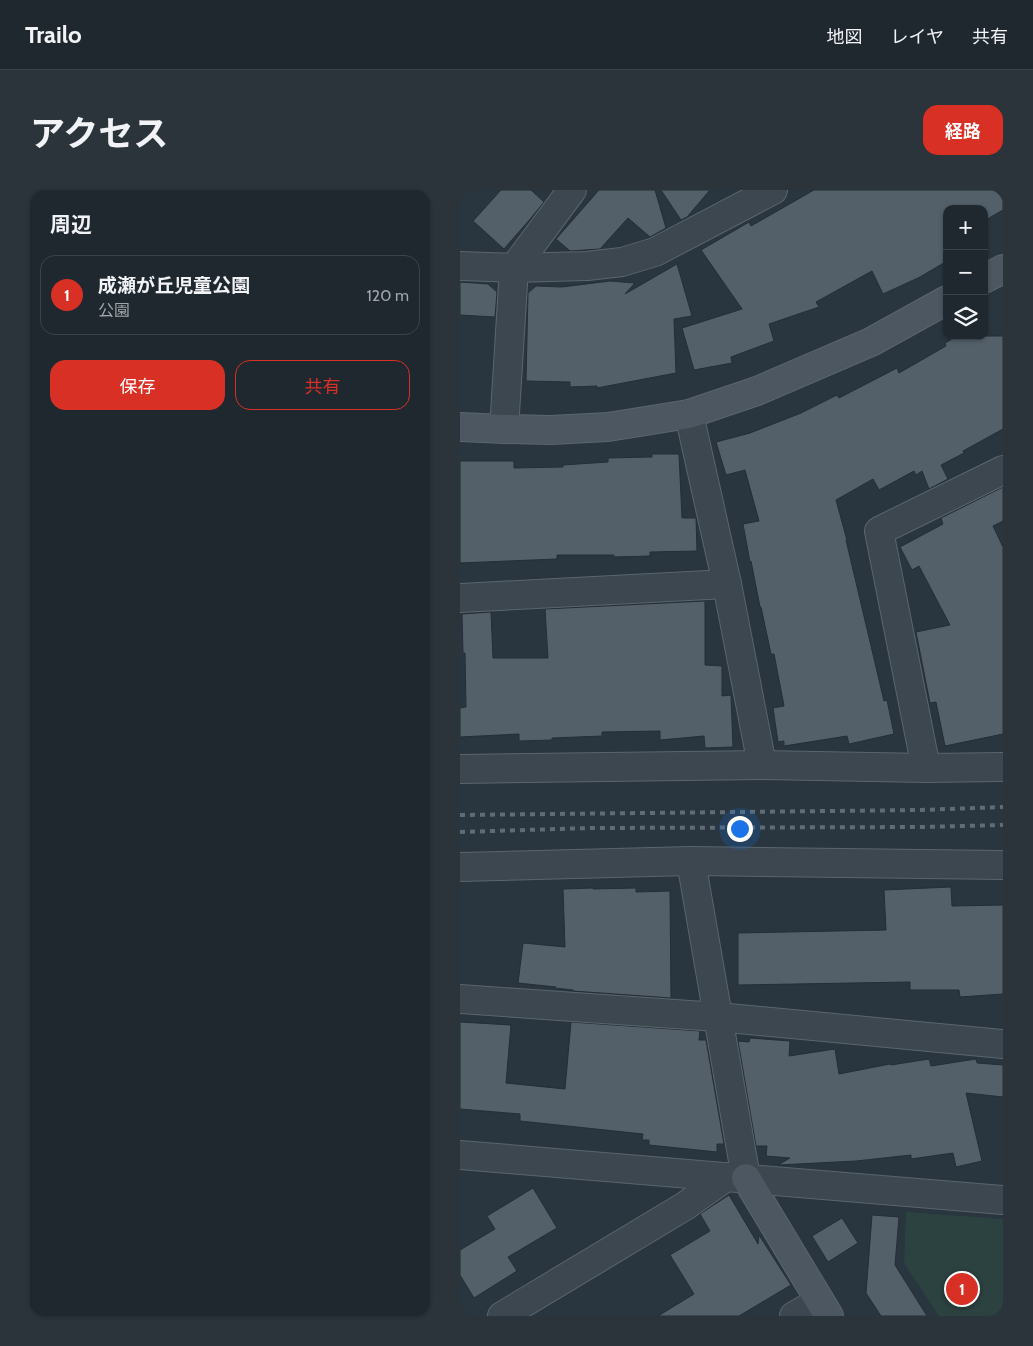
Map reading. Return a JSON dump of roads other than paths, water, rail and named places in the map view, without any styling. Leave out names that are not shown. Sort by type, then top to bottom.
[{"type":"street","points":[[504,430],[514,268],[572,190]]},
{"type":"street","points":[[460,266],[514,268],[587,266],[622,262],[655,252],[773,190]]},
{"type":"street","points":[[988,277],[1003,269]]},
{"type":"street","points":[[460,427],[504,430],[608,427],[689,414],[757,391],[872,342],[943,302]]},
{"type":"street","points":[[689,414],[727,584],[762,765]]},
{"type":"street","points":[[926,768],[880,531],[1003,470]]},
{"type":"street","points":[[460,598],[727,584]]},
{"type":"street","points":[[460,769],[762,765],[926,768],[1003,767]]},
{"type":"street","points":[[691,861],[718,1017],[736,1177],[824,1308],[794,1316]]},
{"type":"street","points":[[460,867],[691,861],[1003,865]]},
{"type":"street","points":[[460,999],[718,1017],[1003,1044]]},
{"type":"street","points":[[460,1154],[1003,1200]]},
{"type":"street","points":[[502,1316],[736,1177]]},
{"type":"railway","points":[[460,815],[921,810],[1003,807]]},
{"type":"railway","points":[[460,832],[590,828],[1003,825]]},
{"type":"place","name":"成瀬が丘児童公園","points":[[962,1289]]}]
